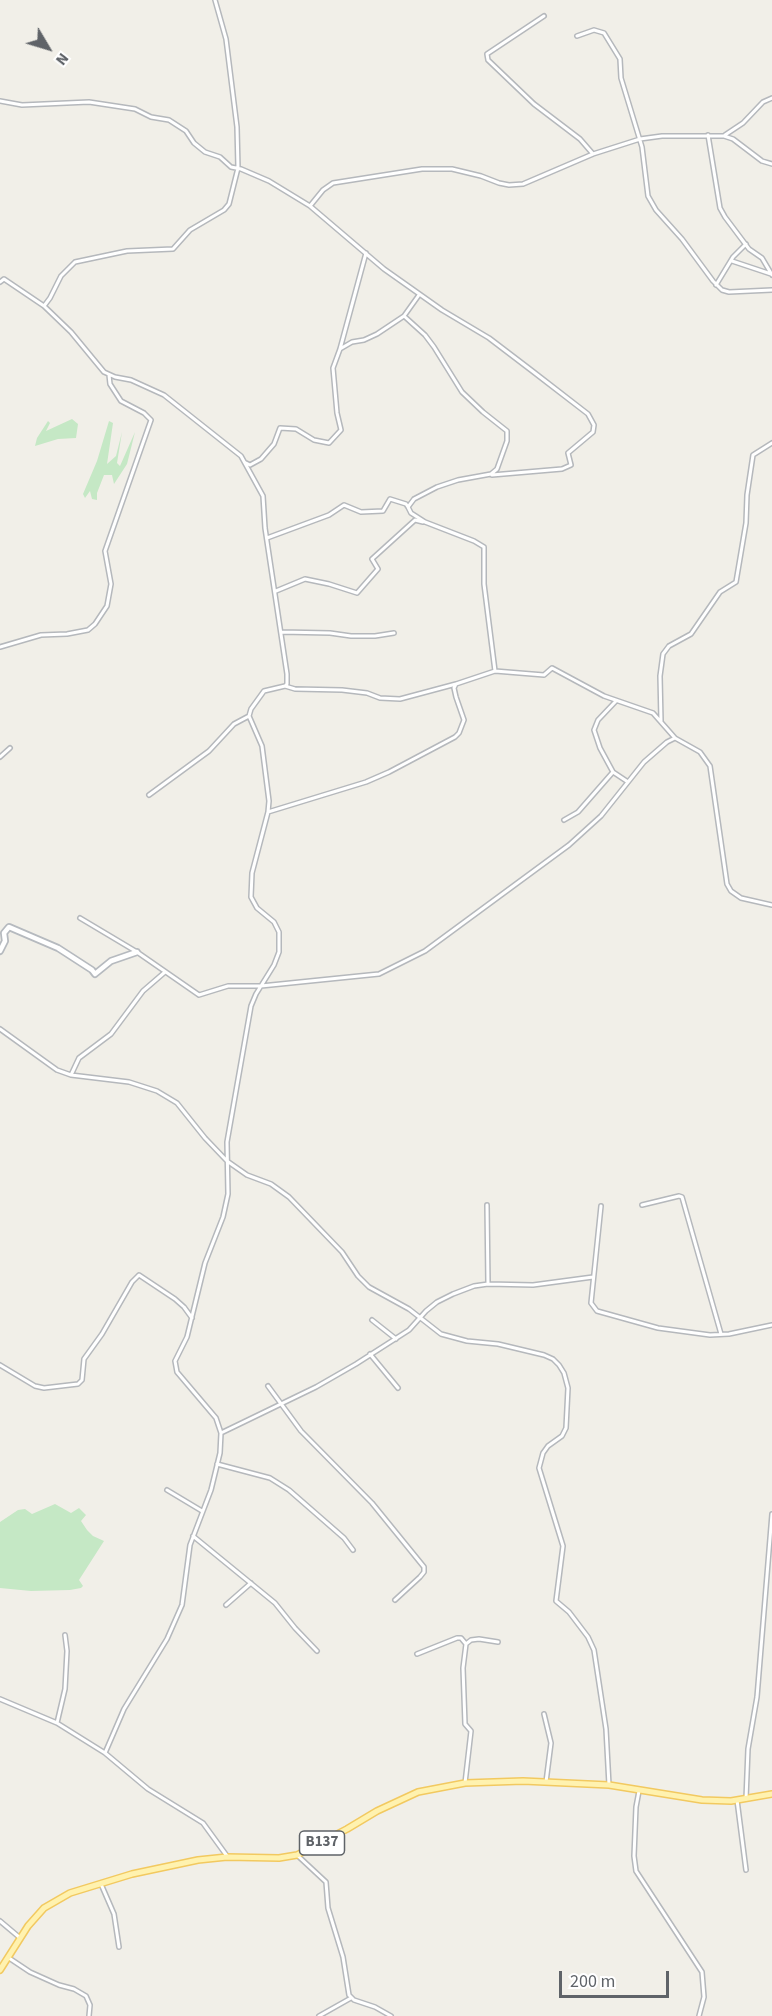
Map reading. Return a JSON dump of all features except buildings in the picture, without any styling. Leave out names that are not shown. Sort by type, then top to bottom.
[{"type":"main road","name":"B137","points":[[0,1970],[19,1937],[44,1908],[70,1893],[100,1882],[174,1865],[227,1857],[279,1858],[297,1855],[418,1792],[465,1783],[546,1782],[609,1785],[702,1800],[737,1800],[772,1794]]},
{"type":"street","points":[[44,306],[61,276],[75,262],[119,252],[175,249],[190,230],[230,204],[238,168],[237,127],[226,39],[215,0]]},
{"type":"street","points":[[544,16],[487,54],[488,60],[534,104],[580,139],[592,154]]},
{"type":"street","points":[[577,36],[594,30],[604,33],[620,59],[621,78],[642,147],[651,204],[682,239],[716,285],[729,292],[772,290]]},
{"type":"street","points":[[724,136],[743,123],[763,102],[772,98]]},
{"type":"street","points":[[0,101],[22,105],[89,102],[135,109],[151,117],[169,120],[186,131],[194,143],[205,152],[220,157],[231,167],[269,181],[310,206],[419,295],[489,338],[588,414],[594,425],[593,432],[568,453],[571,465],[562,469],[491,474],[458,480],[437,487],[414,499],[408,507]]},
{"type":"street","points":[[708,135],[720,208],[746,244],[762,258],[772,275]]},
{"type":"street","points":[[310,206],[328,186],[352,179],[422,169],[446,168],[482,176],[499,183],[523,184],[592,154],[640,139],[724,136],[733,139],[762,160],[772,164]]},
{"type":"street","points":[[716,285],[731,261],[746,244]]},
{"type":"street","points":[[245,462],[250,465],[261,459],[274,444],[280,428],[296,429],[314,440],[329,443],[341,430],[332,371],[340,350],[366,253]]},
{"type":"street","points":[[731,261],[772,275]]},
{"type":"street","points":[[0,647],[41,635],[88,630],[107,606],[111,584],[105,551],[151,420],[144,413],[123,402],[110,384],[108,375],[63,322],[44,306],[1,280]]},
{"type":"street","points":[[340,350],[352,342],[372,338],[404,316],[419,295]]},
{"type":"street","points":[[404,316],[425,335],[462,392],[507,431],[507,441],[497,469],[491,474]]},
{"type":"street","points":[[108,375],[131,380],[164,395],[237,453],[245,462],[263,496],[267,538],[288,674],[285,686]]},
{"type":"street","points":[[661,721],[660,676],[663,654],[669,646],[696,629],[720,592],[736,582],[746,523],[747,495],[753,455],[772,443]]},
{"type":"street","points":[[267,538],[329,515],[344,505],[361,512],[383,512],[390,499],[406,504],[411,513],[424,522]]},
{"type":"street","points":[[276,591],[305,579],[357,593],[378,569],[372,559],[415,520],[424,522],[474,541],[484,548],[484,584],[495,671]]},
{"type":"street","points":[[281,632],[351,636],[394,633]]},
{"type":"street","points":[[105,1753],[124,1709],[167,1639],[182,1605],[186,1567],[193,1536],[211,1490],[217,1464],[221,1433],[216,1418],[184,1381],[175,1367],[175,1361],[187,1338],[205,1263],[223,1216],[228,1194],[227,1142],[248,1019],[256,994],[274,965],[280,942],[274,922],[257,908],[251,897],[252,873],[269,801],[262,746],[249,716],[251,709],[264,692],[285,686],[295,689],[342,690],[367,693],[380,698],[400,699],[495,671],[544,675],[552,668],[616,701],[653,714],[675,738],[700,752],[710,766],[727,884],[731,891],[741,898],[772,905]]},
{"type":"street","points":[[268,812],[366,782],[455,737],[464,720],[454,688],[456,684]]},
{"type":"street","points":[[616,701],[604,712],[594,728],[600,748],[613,772],[628,782]]},
{"type":"street","points":[[148,795],[209,751],[234,724],[249,716]]},
{"type":"street","points":[[80,918],[137,952],[199,995],[228,986],[261,986],[379,974],[425,951],[586,831],[613,803],[649,758],[675,738]]},
{"type":"street","points":[[0,757],[10,748]]},
{"type":"street","points":[[564,820],[578,812],[613,772]]},
{"type":"street","points":[[0,951],[5,941],[4,933],[9,927],[58,948],[95,974],[111,961],[137,952]]},
{"type":"street","points":[[71,1075],[79,1058],[111,1034],[143,991],[165,972]]},
{"type":"street","points":[[0,1029],[57,1070],[71,1075],[129,1082],[157,1091],[177,1103],[227,1161],[247,1175],[272,1184],[289,1197],[342,1252],[358,1276],[369,1287],[409,1309],[447,1336],[467,1341],[498,1344],[553,1359],[564,1373],[568,1388],[566,1428],[562,1436],[548,1446],[543,1453],[539,1468],[563,1546],[562,1569],[556,1599],[588,1637],[594,1650],[606,1729],[609,1785]]},
{"type":"street","points":[[642,1205],[682,1197],[721,1334]]},
{"type":"street","points":[[487,1204],[488,1284]]},
{"type":"street","points":[[601,1206],[591,1303],[597,1311],[658,1328],[710,1335],[772,1325]]},
{"type":"street","points":[[0,1365],[44,1389],[73,1386],[78,1383],[82,1380],[84,1359],[102,1334],[132,1282],[139,1275],[184,1307],[192,1320]]},
{"type":"street","points":[[221,1433],[316,1387],[396,1339],[409,1330],[437,1302],[453,1294],[474,1286],[488,1284],[533,1285],[593,1277]]},
{"type":"street","points":[[372,1320],[396,1339]]},
{"type":"street","points":[[370,1354],[398,1388]]},
{"type":"street","points":[[268,1386],[280,1404],[325,1457],[372,1503],[424,1567],[424,1572],[420,1577],[395,1599]]},
{"type":"street","points":[[217,1464],[270,1478],[289,1490],[344,1538],[353,1550]]},
{"type":"street","points":[[168,1490],[202,1511]]},
{"type":"street","points":[[746,1798],[748,1749],[756,1706],[772,1514]]},
{"type":"street","points":[[193,1536],[275,1603],[317,1652]]},
{"type":"street","points":[[226,1605],[251,1583]]},
{"type":"street","points":[[57,1723],[65,1689],[67,1651],[65,1635]]},
{"type":"street","points":[[417,1654],[457,1638],[461,1638],[466,1644]]},
{"type":"street","points":[[465,1783],[471,1731],[465,1724],[463,1668],[466,1644],[471,1640],[479,1639],[498,1642]]},
{"type":"street","points":[[0,1699],[57,1723],[105,1753],[148,1788],[203,1823],[227,1857]]},
{"type":"street","points":[[544,1714],[551,1743],[546,1782]]},
{"type":"street","points":[[639,1789],[634,1856],[636,1871],[702,1972],[704,1996],[699,2016]]},
{"type":"street","points":[[737,1800],[746,1870]]},
{"type":"street","points":[[297,1855],[326,1882],[328,1908],[339,1943],[351,1998]]},
{"type":"street","points":[[100,1882],[114,1914],[119,1947]]},
{"type":"street","points":[[0,1921],[19,1937]]},
{"type":"street","points":[[7,1957],[30,1972],[86,1996],[90,2005],[89,2016]]},
{"type":"street","points":[[319,2016],[351,1998],[391,2016]]},
{"type":"green space","points":[[72,419],[78,424],[76,438],[58,439],[35,446],[37,438],[48,421],[50,423],[46,431]]},
{"type":"green space","points":[[109,421],[113,423],[107,464],[116,456],[122,432],[117,463],[120,466],[135,432],[127,464],[114,484],[112,475],[104,475],[97,493],[97,500],[92,499],[90,491],[85,498],[83,494],[97,461]]},
{"type":"green space","points":[[55,1504],[71,1513],[79,1508],[86,1515],[81,1521],[87,1530],[104,1541],[79,1580],[83,1586],[70,1590],[31,1591],[0,1588],[0,1522],[18,1510],[25,1509],[32,1514]]}]
